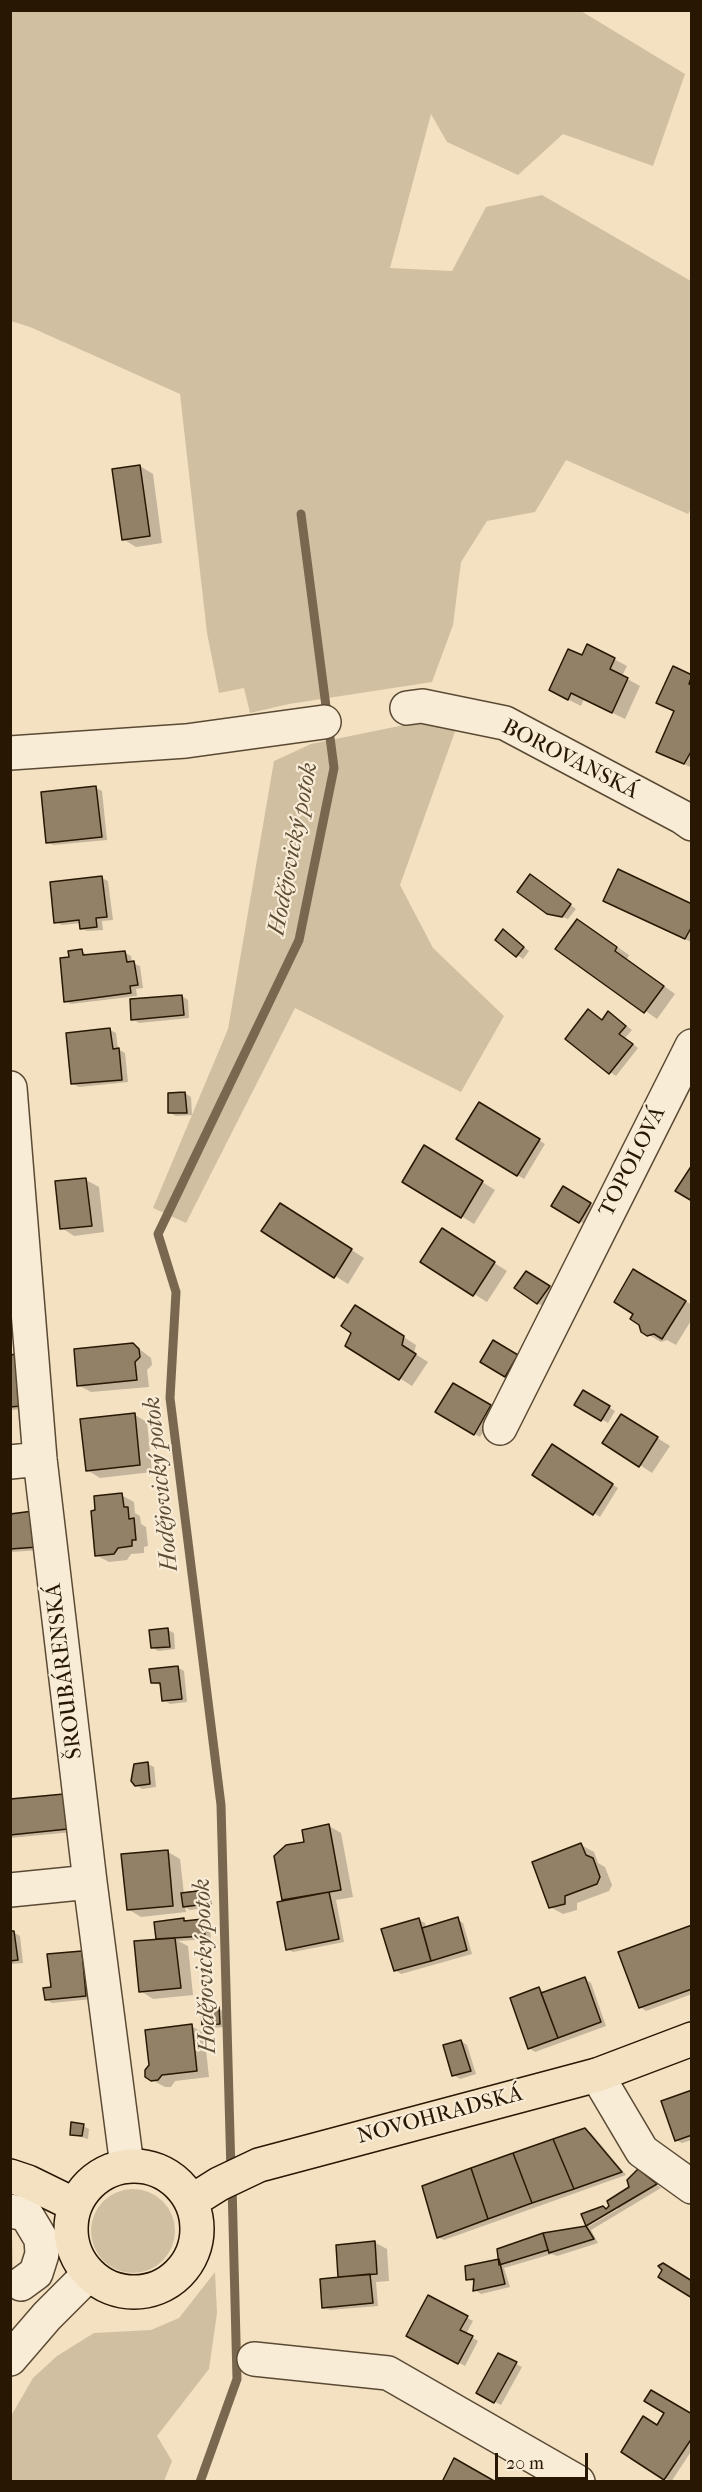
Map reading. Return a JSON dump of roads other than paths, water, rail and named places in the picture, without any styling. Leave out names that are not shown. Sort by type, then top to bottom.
[{"type":"main road","name":"NOVOHRADSKÁ","points":[[192,2201],[219,2184],[259,2165],[597,2075],[692,2039]]},
{"type":"main road","points":[[140,2165],[165,2173],[175,2180],[192,2201],[197,2218],[195,2245],[184,2269],[171,2281],[155,2289],[128,2292],[103,2284],[89,2274],[78,2259],[72,2241],[71,2223],[75,2205],[90,2183],[113,2168],[140,2165]]},
{"type":"main road","points":[[10,2176],[28,2181],[75,2205]]},
{"type":"street","name":"BOROVANSKÁ","points":[[407,708],[422,706],[505,723],[692,824]]},
{"type":"street","points":[[10,753],[186,741],[324,722]]},
{"type":"street","name":"TOPOLOVÁ","points":[[500,1428],[692,1046]]},
{"type":"street","name":"ŠROUBÁRENSKÁ","points":[[10,1088],[25,1461],[90,1882],[127,2166]]},
{"type":"street","points":[[10,1890],[90,1882]]},
{"type":"street","points":[[597,2075],[642,2151],[692,2187]]},
{"type":"street","points":[[10,2211],[26,2214],[41,2240],[42,2254],[36,2273],[21,2284]]},
{"type":"street","points":[[10,2358],[89,2274]]},
{"type":"street","points":[[254,2359],[388,2373],[578,2481]]},
{"type":"waterway","name":"Hodějovický potok","points":[[231,2172],[221,1805],[170,1398],[176,1292],[158,1234],[299,940],[334,768],[301,514]]},
{"type":"waterway","name":"Hodějovický potok","points":[[200,2482],[237,2379],[232,2185]]}]
